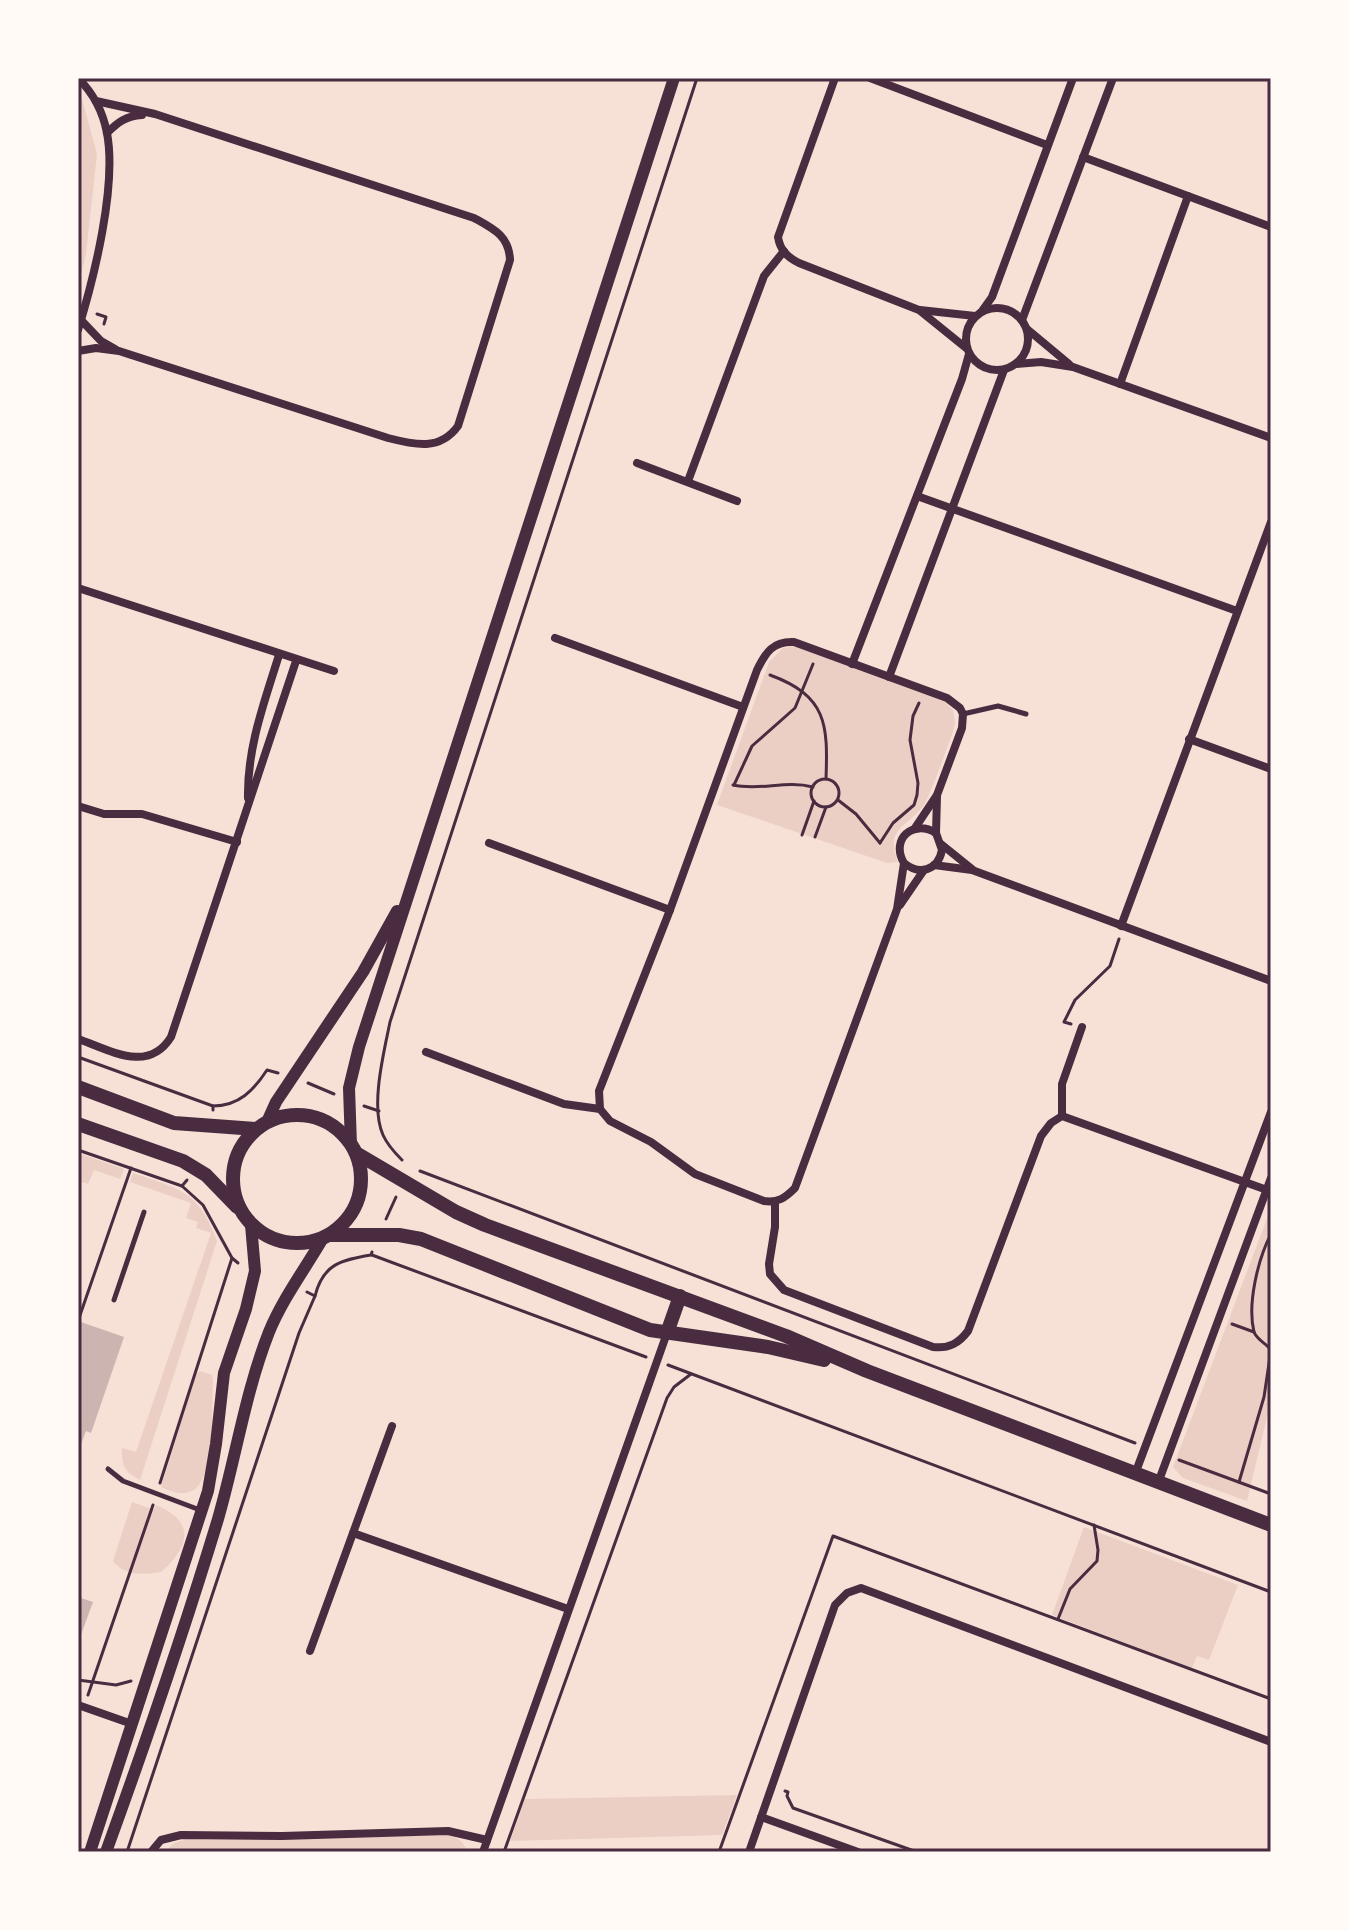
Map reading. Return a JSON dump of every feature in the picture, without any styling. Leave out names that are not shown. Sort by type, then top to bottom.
[{"type":"main road","points":[[78,1087],[174,1123],[209,1127],[262,1125],[285,1116],[304,1115],[331,1125],[354,1149],[403,1181],[485,1225],[786,1336],[867,1371],[1271,1525]]},
{"type":"main road","points":[[78,1124],[158,1151],[197,1169],[240,1210],[251,1225],[264,1234],[293,1243],[326,1236],[399,1235],[444,1247],[650,1330],[777,1349],[867,1371]]},
{"type":"main road","points":[[240,1210],[235,1196],[234,1167],[246,1139],[262,1125]]},
{"type":"main road","points":[[326,1236],[342,1225],[358,1199],[361,1168],[354,1149]]},
{"type":"main road","points":[[667,1333],[680,1296]]},
{"type":"street","points":[[78,78],[96,101],[107,133],[109,169],[96,262],[79,325],[119,351]]},
{"type":"street","points":[[354,1149],[349,1088],[359,1047],[674,78]]},
{"type":"street","points":[[835,78],[778,237],[779,246],[799,263],[919,310],[978,314],[999,308],[1016,314],[1045,346],[1073,367]]},
{"type":"street","points":[[870,78],[1047,145]]},
{"type":"street","points":[[852,664],[962,379],[967,351],[966,331],[992,297],[1073,78]]},
{"type":"street","points":[[1016,364],[1027,348],[1024,324],[1113,78]]},
{"type":"street","points":[[78,351],[96,348],[119,351],[388,438],[432,444],[452,436],[458,426],[510,260],[510,247],[504,237],[474,218],[155,114],[96,101]]},
{"type":"street","points":[[107,133],[119,121],[129,117],[155,114]]},
{"type":"street","points":[[1083,157],[1271,227]]},
{"type":"street","points":[[1120,384],[1188,196]]},
{"type":"street","points":[[688,481],[764,276],[784,251]]},
{"type":"street","points":[[919,310],[984,368],[1004,370],[1016,364],[1041,362],[1073,367],[1271,438]]},
{"type":"street","points":[[889,677],[1004,370]]},
{"type":"street","points":[[637,463],[737,501]]},
{"type":"street","points":[[917,496],[1237,611]]},
{"type":"street","points":[[1121,926],[1237,611],[1268,540],[1271,522]]},
{"type":"street","points":[[78,588],[334,671]]},
{"type":"street","points":[[555,638],[743,707]]},
{"type":"street","points":[[904,863],[897,909],[795,1188],[786,1197],[775,1202],[755,1199],[695,1174],[651,1142],[610,1121],[600,1109],[599,1091],[670,910],[757,670],[765,653],[773,645],[783,641],[794,642],[947,698],[960,708],[962,728],[937,795],[915,828],[900,842],[900,857],[916,870],[934,865],[941,855],[941,844],[936,833],[937,795]]},
{"type":"street","points":[[248,807],[247,777],[253,737],[279,655]]},
{"type":"street","points":[[78,1039],[139,1058],[149,1057],[165,1048],[177,1026],[296,661]]},
{"type":"street","points":[[1189,739],[1271,769]]},
{"type":"street","points":[[78,806],[104,814],[142,814],[237,842]]},
{"type":"street","points":[[915,828],[926,828],[936,833]]},
{"type":"street","points":[[489,843],[670,910]]},
{"type":"street","points":[[941,844],[972,870]]},
{"type":"street","points":[[934,865],[972,870],[1271,980]]},
{"type":"street","points":[[897,909],[924,870]]},
{"type":"street","points":[[262,1125],[363,972],[412,884]]},
{"type":"street","points":[[1062,1116],[1062,1084],[1082,1027]]},
{"type":"street","points":[[426,1052],[564,1104],[600,1109]]},
{"type":"street","points":[[1135,1474],[1271,1112]]},
{"type":"street","points":[[775,1202],[770,1274],[784,1290],[944,1349],[961,1341],[968,1331],[1041,1136],[1051,1123],[1062,1116]]},
{"type":"street","points":[[1062,1116],[1267,1190]]},
{"type":"street","points":[[1158,1483],[1271,1178]]},
{"type":"street","points":[[90,1852],[213,1469],[224,1373],[246,1309],[255,1271],[251,1225]]},
{"type":"street","points":[[106,1852],[150,1730],[218,1518],[233,1454],[269,1334],[294,1284],[326,1236]]},
{"type":"street","points":[[483,1852],[667,1333]]},
{"type":"street","points":[[310,1651],[392,1426]]},
{"type":"street","points":[[201,1510],[218,1518]]},
{"type":"street","points":[[353,1533],[568,1609]]},
{"type":"street","points":[[749,1852],[835,1605],[847,1593],[861,1588],[1271,1742]]},
{"type":"street","points":[[78,1705],[150,1730]]},
{"type":"street","points":[[761,1817],[858,1852]]},
{"type":"street","points":[[151,1852],[161,1840],[181,1835],[282,1836],[448,1831],[487,1840]]},
{"type":"lane","points":[[963,714],[998,706],[1026,714]]},
{"type":"lane","points":[[114,1300],[144,1212]]},
{"type":"lane","points":[[108,1469],[123,1481],[201,1510]]},
{"type":"path","points":[[697,78],[390,1022],[381,1069],[381,1132],[409,1166],[1145,1447]]},
{"type":"path","points":[[734,785],[752,746],[795,708],[818,651]]},
{"type":"path","points":[[757,670],[787,682],[818,707],[825,723],[826,779]]},
{"type":"path","points":[[837,799],[856,814],[880,843],[893,823],[914,805],[918,783],[910,740],[913,716],[925,690]]},
{"type":"path","points":[[802,835],[814,801],[811,794],[813,787],[818,781],[826,779],[837,786],[837,799]]},
{"type":"path","points":[[717,780],[756,787],[788,783],[813,787]]},
{"type":"path","points":[[815,837],[826,806],[837,799]]},
{"type":"path","points":[[814,801],[826,806]]},
{"type":"path","points":[[1082,1027],[1064,1022],[1075,1000],[1110,966],[1121,926]]},
{"type":"path","points":[[78,1057],[213,1106],[224,1106],[245,1096],[267,1070],[295,1077],[379,1111]]},
{"type":"path","points":[[209,1127],[213,1106]]},
{"type":"path","points":[[78,1150],[182,1186],[203,1205],[232,1258],[255,1271]]},
{"type":"path","points":[[78,1321],[131,1168]]},
{"type":"path","points":[[182,1186],[197,1169]]},
{"type":"path","points":[[371,1255],[403,1181]]},
{"type":"path","points":[[1254,1332],[1253,1295],[1258,1268],[1271,1234]]},
{"type":"path","points":[[127,1852],[299,1333],[320,1279],[343,1261],[371,1255],[1271,1592]]},
{"type":"path","points":[[294,1284],[315,1296]]},
{"type":"path","points":[[1219,1319],[1254,1332],[1271,1350],[1269,1379],[1239,1482]]},
{"type":"path","points":[[504,1852],[669,1392],[691,1374]]},
{"type":"path","points":[[1167,1455],[1271,1494]]},
{"type":"path","points":[[1058,1620],[1067,1593],[1097,1561],[1094,1525]]},
{"type":"path","points":[[719,1852],[833,1536],[1271,1699]]},
{"type":"path","points":[[772,1786],[788,1792],[793,1808],[917,1852]]},
{"type":"shaded area","points":[[78,96],[82,99],[97,154],[86,254],[78,288]]},
{"type":"shaded area","points":[[799,646],[943,700],[953,710],[954,728],[927,800],[896,835],[894,851],[898,862],[887,863],[717,805],[769,662],[783,648]]},
{"type":"shaded area","points":[[78,1153],[124,1169],[120,1179],[94,1170],[88,1184],[78,1181]]},
{"type":"shaded area","points":[[133,1173],[186,1194],[203,1212],[217,1241],[140,1480],[125,1468],[122,1448],[136,1452],[211,1233],[196,1228],[198,1222],[186,1218],[191,1203],[130,1182]]},
{"type":"shaded area","points":[[1271,1208],[1271,1400],[1247,1501],[1183,1478],[1173,1467]]},
{"type":"shaded area","points":[[200,1371],[212,1375],[213,1380],[208,1458],[199,1484],[192,1491],[176,1492],[161,1487],[196,1374]]},
{"type":"shaded area","points":[[132,1502],[154,1510],[156,1505],[178,1519],[183,1527],[183,1544],[161,1572],[128,1572],[113,1561]]},
{"type":"shaded area","points":[[1084,1527],[1238,1585],[1209,1660],[1197,1656],[1192,1668],[1052,1615]]},
{"type":"shaded area","points":[[737,1795],[722,1835],[510,1841],[525,1799]]},
{"type":"shaded area","points":[[452,1835],[462,1842],[468,1852],[164,1852],[174,1843],[187,1839]]},
{"type":"building","points":[[78,1321],[124,1337],[91,1433],[86,1431],[78,1452]]},
{"type":"building","points":[[78,1597],[93,1602],[78,1643]]}]
